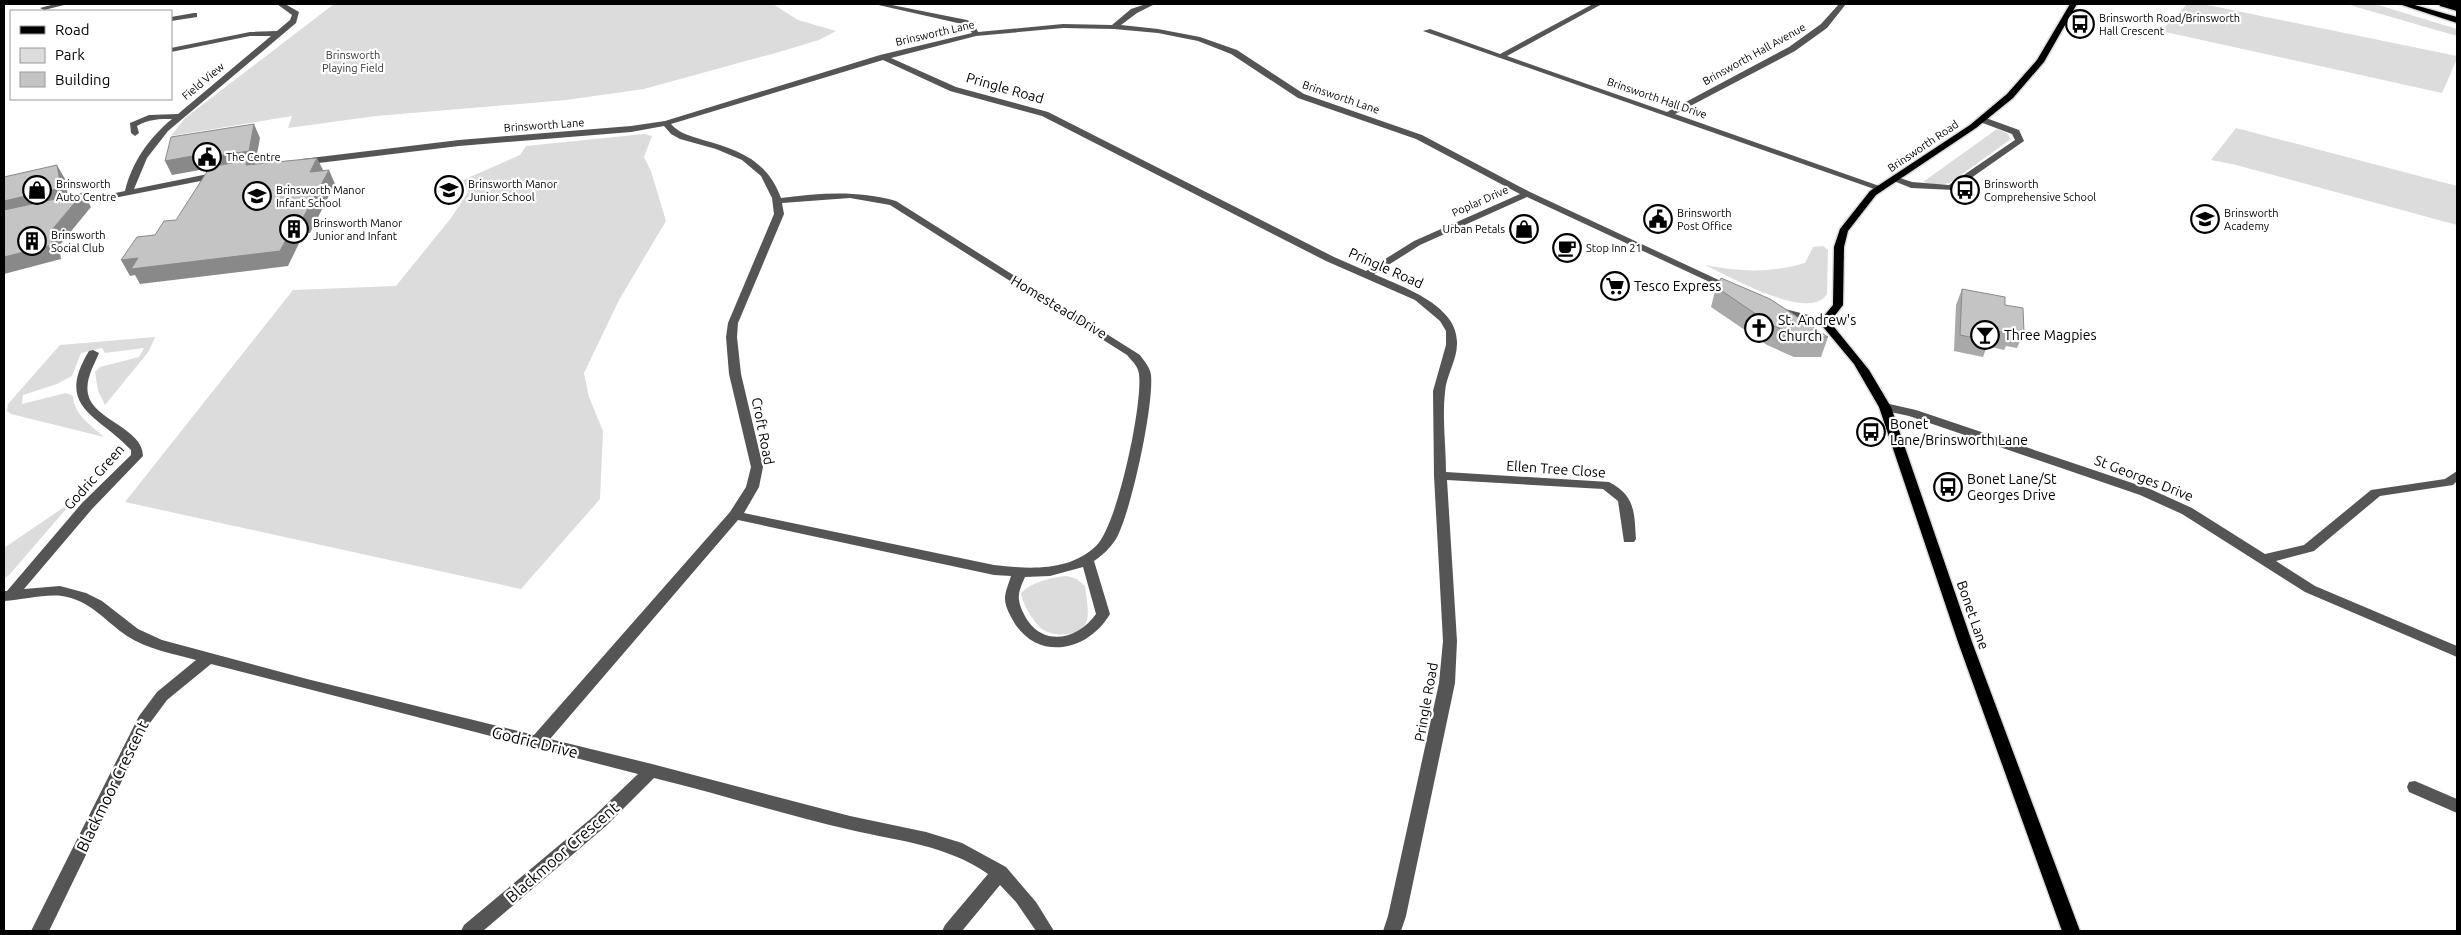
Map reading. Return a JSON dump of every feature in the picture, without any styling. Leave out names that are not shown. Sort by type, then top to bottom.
[{"type":"highway","points":[[2403,4],[2457,20]]},
{"type":"highway","points":[[2443,4],[2457,8]]},
{"type":"main road","name":"Brinsworth Road","points":[[1824,322],[1838,305],[1839,247],[1843,231],[1862,206],[1880,188],[1983,120],[2028,78],[2062,27],[2073,4]]},
{"type":"main road","name":"Bonet Lane","points":[[1824,322],[1854,355],[1879,393],[1885,407],[1965,642],[2071,931]]},
{"type":"street","points":[[44,8],[64,4]]},
{"type":"street","name":"Field View","points":[[129,192],[133,173],[150,145],[164,128],[293,21],[296,14],[280,4]]},
{"type":"street","points":[[878,4],[964,22],[971,26],[976,34]]},
{"type":"street","points":[[1114,27],[1134,10],[1152,4]]},
{"type":"street","points":[[1502,56],[1598,4]]},
{"type":"street","name":"Brinsworth Hall Avenue","points":[[1669,114],[1792,49],[1824,26],[1843,4]]},
{"type":"street","points":[[172,19],[194,15]]},
{"type":"street","name":"Brinsworth Lane","points":[[291,163],[459,143],[631,129],[666,122],[883,57],[976,34],[1040,27],[1114,27],[1158,31],[1217,45],[1248,60],[1301,96],[1419,138],[1527,194],[1740,292]]},
{"type":"street","name":"Brinsworth Hall Drive","points":[[1428,31],[1880,188]]},
{"type":"street","points":[[172,50],[250,34],[279,33]]},
{"type":"street","name":"Pringle Road","points":[[883,57],[953,89],[1044,114],[1366,275],[1419,298],[1444,319],[1450,331],[1452,345],[1439,391],[1440,476],[1450,642],[1447,683],[1398,916],[1392,931]]},
{"type":"street","points":[[135,133],[132,125],[136,122],[154,118],[180,116]]},
{"type":"street","points":[[1894,179],[1911,185],[1951,188],[2020,140],[2016,132],[1983,120]]},
{"type":"street","points":[[666,122],[673,132],[680,136],[718,146],[751,161],[769,178],[778,201]]},
{"type":"street","points":[[62,207],[229,173]]},
{"type":"street","name":"Poplar Drive","points":[[1366,275],[1417,243],[1527,194]]},
{"type":"street","name":"Homestead Drive","points":[[735,515],[944,560],[1020,574],[1044,572],[1087,560],[1100,550],[1110,538],[1118,516],[1144,409],[1145,372],[1139,361],[1131,353],[893,203],[865,196],[844,195],[778,201]]},
{"type":"street","name":"Croft Road","points":[[537,742],[748,498],[755,481],[757,467],[732,357],[730,335],[733,323],[779,214],[778,201]]},
{"type":"street","points":[[1768,305],[1786,313],[1824,322]]},
{"type":"street","name":"Godric Green","points":[[7,596],[87,506],[137,456],[137,449],[124,435],[93,412],[82,395],[83,378],[93,353]]},
{"type":"street","name":"St Georges Drive","points":[[1885,407],[1912,413],[2145,492],[2187,510],[2310,589],[2457,652]]},
{"type":"street","points":[[2265,559],[2309,548],[2376,493],[2449,482],[2457,475]]},
{"type":"street","name":"Ellen Tree Close","points":[[1440,476],[1605,485],[1617,490],[1625,498],[1629,539]]},
{"type":"street","points":[[1020,574],[1012,596],[1014,608],[1021,622],[1028,632],[1044,641],[1063,643],[1080,638],[1096,627],[1103,614],[1087,560]]},
{"type":"street","name":"Godric Drive","points":[[7,596],[60,592],[81,596],[97,604],[133,633],[157,644],[208,659],[652,770],[850,822],[929,840],[969,854],[1000,872],[1024,897],[1045,931]]},
{"type":"street","name":"Blackmoor Crescent","points":[[40,931],[144,720],[162,696],[208,659]]},
{"type":"street","name":"Blackmoor Crescent","points":[[470,931],[600,821],[652,770]]},
{"type":"street","points":[[2415,787],[2457,806]]},
{"type":"street","points":[[951,931],[1000,872]]},
{"type":"green space","name":"Brinsworth Playing Field","points":[[334,4],[773,4],[798,20],[836,31],[819,40],[644,89],[566,100],[376,116],[288,128],[292,116],[171,136],[185,118]]},
{"type":"green space","points":[[2187,4],[2203,4],[2457,56],[2457,59],[2442,93],[2161,31]]},
{"type":"green space","points":[[2346,4],[2375,4],[2457,29],[2457,36]]},
{"type":"green space","points":[[2236,128],[2457,186],[2457,225],[2236,165],[2211,160]]},
{"type":"green space","points":[[1997,129],[2007,133],[2011,139],[1950,183],[1938,185],[1923,182]]},
{"type":"green space","points":[[644,134],[652,136],[644,157],[651,171],[666,221],[619,300],[584,373],[589,397],[603,431],[600,499],[521,589],[125,502],[293,290],[396,286],[451,218],[468,192],[463,180],[520,155],[526,146]]},
{"type":"green space","points":[[1823,246],[1828,250],[1827,294],[1818,301],[1804,303],[1768,294],[1705,265],[1743,270],[1780,269],[1805,263],[1813,247]]},
{"type":"green space","points":[[155,337],[149,351],[105,405],[98,391],[95,372],[100,367],[139,357],[144,348],[105,353],[102,348],[81,353],[72,376],[57,384],[23,395],[22,404],[66,393],[73,396],[76,409],[104,437],[11,414],[7,411],[8,404],[60,345]]},
{"type":"green space","points":[[73,501],[10,574],[4,579],[4,548]]},
{"type":"green space","points":[[1067,576],[1077,579],[1085,586],[1088,612],[1087,621],[1081,629],[1071,634],[1047,632],[1032,618],[1021,593],[1043,581]]},
{"type":"building","points":[[254,124],[249,151],[217,156],[220,151],[165,161],[171,137]]},
{"type":"building","name":"Brinsworth Manor Junior and Infant","points":[[317,158],[310,172],[329,170],[303,218],[297,219],[280,251],[131,269],[138,258],[121,260],[137,237],[155,235],[164,221],[176,220],[210,167],[247,160],[246,165]]},
{"type":"building","points":[[57,165],[61,188],[4,201],[4,177]]},
{"type":"building","points":[[83,193],[50,232],[52,245],[4,257],[4,210]]},
{"type":"building","points":[[1721,278],[1770,299],[1828,337],[1800,337],[1772,325],[1716,287]]},
{"type":"building","points":[[1962,289],[2005,297],[2005,305],[2023,308],[2024,332],[2011,329],[2011,334],[1990,330],[1990,341],[1960,335]]},
{"type":"place","name":"Brinsworth Road/Brinsworth Hall Crescent","points":[[2080,24]]},
{"type":"place","name":"The Centre","points":[[207,157]]},
{"type":"place","name":"Brinsworth Auto Centre","points":[[37,190]]},
{"type":"place","name":"Brinsworth Manor Junior School","points":[[449,190]]},
{"type":"place","name":"Brinsworth Comprehensive School","points":[[1965,190]]},
{"type":"place","name":"Brinsworth Manor Infant School","points":[[257,196]]},
{"type":"place","name":"Brinsworth Post Office","points":[[1658,219]]},
{"type":"place","name":"Brinsworth Academy","points":[[2205,219]]},
{"type":"place","name":"Brinsworth Manor Junior and Infant","points":[[294,229]]},
{"type":"place","name":"Urban Petals","points":[[1524,229]]},
{"type":"place","name":"Brinsworth Social Club","points":[[32,241]]},
{"type":"place","name":"Stop Inn 21","points":[[1567,248]]},
{"type":"place","name":"Tesco Express","points":[[1615,286]]},
{"type":"place","name":"St. Andrew's Church","points":[[1759,328]]},
{"type":"place","name":"Three Magpies","points":[[1985,335]]},
{"type":"place","name":"Bonet Lane/Brinsworth Lane","points":[[1871,432]]},
{"type":"place","name":"Bonet Lane/St Georges Drive","points":[[1948,487]]}]
